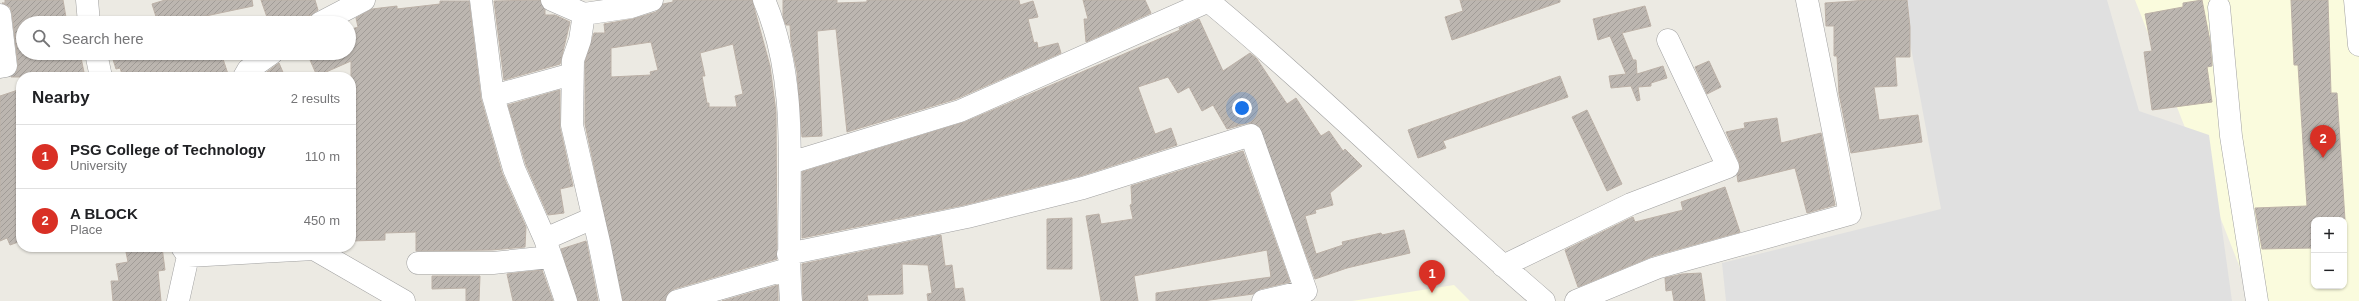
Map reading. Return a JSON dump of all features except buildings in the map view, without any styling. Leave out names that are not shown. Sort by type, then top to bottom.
[{"type":"street","points":[[87,0],[88,16]]},
{"type":"street","points":[[333,16],[364,0]]},
{"type":"street","points":[[481,0],[493,96],[514,169],[548,248],[566,301]]},
{"type":"street","points":[[552,0],[584,14],[631,7],[652,0]]},
{"type":"street","points":[[764,0],[772,19],[788,98],[790,163],[788,262],[791,301]]},
{"type":"street","points":[[1576,301],[1656,268],[1850,214],[1807,0]]},
{"type":"street","points":[[2355,0],[2359,45]]},
{"type":"street","points":[[790,163],[960,111],[1208,1],[1279,60],[1503,266],[1544,301]]},
{"type":"street","points":[[2219,7],[2231,136],[2257,301]]},
{"type":"street","points":[[584,14],[580,40],[573,60],[572,125],[611,301]]},
{"type":"street","points":[[0,15],[6,66],[0,67]]},
{"type":"street","points":[[1503,266],[1631,204],[1728,167],[1668,40]]},
{"type":"street","points":[[97,60],[100,72]]},
{"type":"street","points":[[247,72],[262,60]]},
{"type":"street","points":[[493,96],[572,74]]},
{"type":"street","points":[[677,301],[788,262],[1075,190],[1252,135],[1306,291],[1263,301]]},
{"type":"street","points":[[418,263],[493,263],[548,248],[593,218]]},
{"type":"street","points":[[178,301],[185,252]]},
{"type":"street","points":[[320,252],[404,301]]},
{"type":"shaded area","points":[[1902,0],[2107,0],[2139,111],[2209,135],[2232,301],[1726,301],[1722,263],[1941,209]]},
{"type":"shaded area","points":[[2135,0],[2359,0],[2359,301],[2253,301]]},
{"type":"shaded area","points":[[1454,285],[1470,301],[1352,301]]},
{"type":"place","name":"A BLOCK","points":[[2323,158]]},
{"type":"place","name":"PSG College of Technology","points":[[1432,293]]}]
